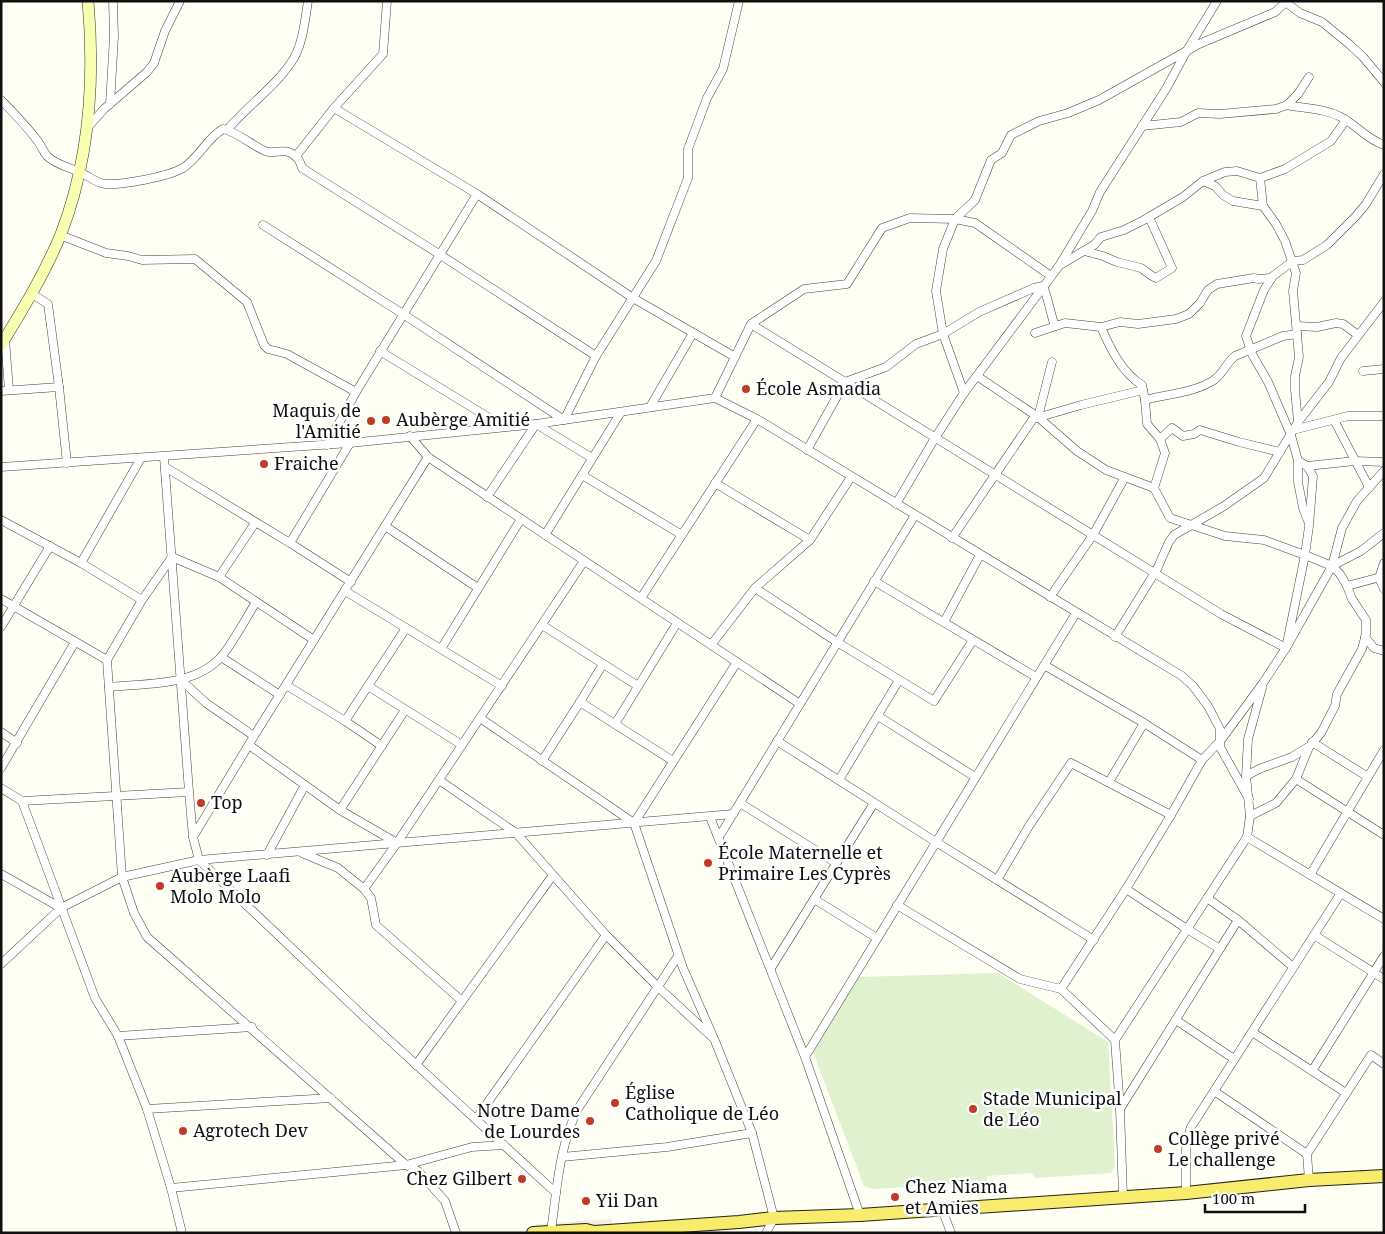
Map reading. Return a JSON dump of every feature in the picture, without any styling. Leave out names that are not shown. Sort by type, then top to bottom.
[{"type":"main road","points":[[533,1233],[623,1231],[678,1227],[723,1217],[772,1218],[860,1215],[1186,1193],[1309,1180],[1384,1176]]},
{"type":"main road","points":[[586,1232],[594,1228],[678,1227]]},
{"type":"street","points":[[60,386],[5,390],[3,342],[32,294],[60,235],[80,172],[88,127],[91,64],[91,30],[88,1]]},
{"type":"street","points":[[110,104],[114,36],[113,1]]},
{"type":"street","points":[[88,127],[110,104],[147,72],[154,63],[165,31],[180,1]]},
{"type":"street","points":[[228,130],[236,119],[284,71],[294,57],[303,37],[302,27],[308,1]]},
{"type":"street","points":[[296,156],[334,108],[383,54],[387,1]]},
{"type":"street","points":[[564,420],[596,356],[656,261],[688,178],[688,149],[706,98],[723,69],[739,1]]},
{"type":"street","points":[[896,504],[964,393],[1059,266],[1092,211],[1100,192],[1166,90],[1186,52],[1217,1]]},
{"type":"street","points":[[964,393],[943,334],[936,291],[943,249],[955,219],[975,200],[991,160],[1002,153],[1011,135],[1039,121],[1068,113],[1099,100],[1214,37],[1275,12],[1285,2],[1300,13],[1322,22],[1363,57],[1384,82]]},
{"type":"street","points":[[1142,126],[1181,122],[1198,114],[1276,109],[1287,105],[1298,94],[1309,76]]},
{"type":"street","points":[[1,100],[37,140],[48,156],[61,166],[80,172],[98,183],[105,184],[149,178],[171,173],[187,166],[208,140],[223,129],[244,137],[265,151],[272,153],[282,150],[296,156],[302,168],[596,356]]},
{"type":"street","points":[[1287,105],[1322,110],[1346,120],[1376,142],[1384,145]]},
{"type":"street","points":[[334,108],[477,194],[633,298],[735,357]]},
{"type":"street","points":[[1059,266],[1094,245],[1101,237],[1124,230],[1149,217],[1183,197],[1203,181],[1226,172],[1237,171],[1260,178],[1285,168],[1320,149],[1330,141],[1346,120]]},
{"type":"street","points":[[1309,526],[1298,482],[1298,461],[1292,432],[1250,349],[1246,336],[1264,290],[1271,278],[1278,270],[1292,261],[1303,260],[1327,245],[1366,204],[1384,174]]},
{"type":"street","points":[[1260,178],[1263,206],[1276,224],[1296,273],[1293,291],[1300,357],[1295,376],[1298,422]]},
{"type":"street","points":[[1203,181],[1215,186],[1223,195],[1233,201],[1263,206]]},
{"type":"street","points":[[327,445],[402,314],[477,194]]},
{"type":"street","points":[[1084,251],[1141,268],[1156,278],[1162,275],[1172,268],[1149,217]]},
{"type":"street","points":[[715,398],[751,324],[804,289],[848,284],[882,228],[910,218],[955,219],[975,223],[1051,276]]},
{"type":"street","points":[[263,225],[564,420]]},
{"type":"street","points":[[60,235],[106,253],[142,260],[195,259],[247,302],[264,346],[268,350],[287,354],[356,392]]},
{"type":"street","points":[[1035,333],[1065,323],[1101,327],[1120,322],[1138,324],[1176,319],[1189,314],[1200,303],[1208,290],[1217,284],[1254,278],[1271,278]]},
{"type":"street","points":[[807,450],[844,382],[886,367],[916,344],[943,334],[979,312],[1034,288],[1043,286]]},
{"type":"street","points":[[1043,286],[1056,326]]},
{"type":"street","points":[[32,294],[48,304],[60,386],[67,463]]},
{"type":"street","points":[[1115,637],[1174,535],[1224,506],[1264,478],[1298,422],[1329,382],[1342,358],[1358,335],[1384,302]]},
{"type":"street","points":[[1145,400],[1206,384],[1220,375],[1229,360],[1250,349],[1297,330],[1336,323],[1343,324],[1358,335]]},
{"type":"street","points":[[751,324],[1221,614],[1286,648]]},
{"type":"street","points":[[1101,327],[1110,346],[1133,380],[1142,385],[1146,424],[1160,439],[1165,453],[1154,488]]},
{"type":"street","points":[[650,407],[693,333]]},
{"type":"street","points":[[380,351],[504,427]]},
{"type":"street","points":[[1038,417],[1052,362]]},
{"type":"street","points":[[1363,371],[1384,369]]},
{"type":"street","points":[[977,376],[1038,417],[1077,451],[1106,470],[1154,488],[1170,518],[1225,536],[1264,540],[1332,566],[1340,574],[1352,599],[1366,620],[1362,649],[1337,694],[1335,706],[1311,744],[1296,779],[1276,803],[1250,816]]},
{"type":"street","points":[[952,538],[1033,419],[1143,390]]},
{"type":"street","points":[[1,467],[350,443],[536,424],[715,398],[757,419],[1182,676],[1194,686],[1208,706],[1220,729],[1220,747],[1249,799]]},
{"type":"street","points":[[544,535],[621,412]]},
{"type":"street","points":[[1292,432],[1348,416],[1384,416]]},
{"type":"street","points":[[640,598],[757,419]]},
{"type":"street","points":[[1334,420],[1369,487]]},
{"type":"street","points":[[536,424],[592,458]]},
{"type":"street","points":[[487,497],[536,424]]},
{"type":"street","points":[[1160,439],[1172,428],[1183,436],[1194,434],[1200,430],[1280,452]]},
{"type":"street","points":[[410,436],[428,457],[800,704]]},
{"type":"street","points":[[290,543],[350,443]]},
{"type":"street","points":[[164,457],[189,792],[193,837],[199,860],[416,1065],[556,1193]]},
{"type":"street","points":[[193,837],[428,457]]},
{"type":"street","points":[[81,563],[142,458]]},
{"type":"street","points":[[1286,648],[1309,526],[1312,476],[1307,466],[1298,461]]},
{"type":"street","points":[[1307,466],[1355,461],[1384,462]]},
{"type":"street","points":[[164,467],[290,543],[350,582]]},
{"type":"street","points":[[1061,989],[1126,889],[1202,760],[1221,740],[1264,683],[1286,648],[1332,566],[1342,528],[1356,501],[1384,471]]},
{"type":"street","points":[[582,475],[682,535]]},
{"type":"street","points":[[711,645],[756,588],[810,540],[851,477]]},
{"type":"street","points":[[1050,597],[1093,535],[1125,477]]},
{"type":"street","points":[[715,484],[810,540]]},
{"type":"street","points":[[719,837],[914,515]]},
{"type":"street","points":[[441,649],[521,519]]},
{"type":"street","points":[[1,520],[81,563],[142,600]]},
{"type":"street","points":[[219,577],[255,523]]},
{"type":"street","points":[[385,526],[478,588]]},
{"type":"street","points":[[1332,566],[1361,551],[1384,533]]},
{"type":"street","points":[[1,627],[50,546]]},
{"type":"street","points":[[944,622],[980,555]]},
{"type":"street","points":[[172,557],[219,577],[314,640]]},
{"type":"street","points":[[172,557],[142,600],[106,660],[122,877],[134,913],[147,937],[252,1027],[406,1165],[418,1171],[445,1201],[456,1233]]},
{"type":"street","points":[[364,889],[439,780],[584,561]]},
{"type":"street","points":[[1384,563],[1381,577],[1384,589]]},
{"type":"street","points":[[1347,586],[1381,577]]},
{"type":"street","points":[[874,581],[1036,677]]},
{"type":"street","points":[[756,588],[837,642],[934,701],[973,640]]},
{"type":"street","points":[[345,591],[502,686]]},
{"type":"street","points":[[1,599],[106,660]]},
{"type":"street","points":[[108,687],[181,680],[204,670],[221,657],[256,602]]},
{"type":"street","points":[[805,1057],[1076,613]]},
{"type":"street","points":[[615,724],[677,622]]},
{"type":"street","points":[[542,625],[638,686]]},
{"type":"street","points":[[345,721],[406,628]]},
{"type":"street","points":[[1365,637],[1374,648],[1384,650]]},
{"type":"street","points":[[1,768],[75,642]]},
{"type":"street","points":[[221,657],[280,695]]},
{"type":"street","points":[[634,823],[737,662]]},
{"type":"street","points":[[542,761],[602,664]]},
{"type":"street","points":[[1044,665],[1144,723],[1202,760]]},
{"type":"street","points":[[181,680],[206,703],[254,736]]},
{"type":"street","points":[[839,780],[899,680]]},
{"type":"street","points":[[1123,1197],[1115,1040],[1246,837],[1250,816],[1246,776],[1248,739],[1264,683]]},
{"type":"street","points":[[286,685],[382,746]]},
{"type":"street","points":[[368,686],[462,745]]},
{"type":"street","points":[[580,702],[674,761]]},
{"type":"street","points":[[340,810],[405,710]]},
{"type":"street","points":[[878,716],[975,778]]},
{"type":"street","points":[[480,718],[634,823],[678,956],[715,1040],[752,1133],[772,1218],[766,1233]]},
{"type":"street","points":[[1109,782],[1144,723]]},
{"type":"street","points":[[1,732],[17,743]]},
{"type":"street","points":[[777,741],[1094,940]]},
{"type":"street","points":[[1246,776],[1259,769],[1292,757],[1311,744]]},
{"type":"street","points":[[1311,744],[1368,776]]},
{"type":"street","points":[[249,745],[340,810],[396,844]]},
{"type":"street","points":[[1310,875],[1383,752]]},
{"type":"street","points":[[997,880],[1029,826],[1071,762],[1171,815]]},
{"type":"street","points":[[1296,779],[1384,835]]},
{"type":"street","points":[[439,780],[516,833],[606,936],[656,986],[715,1040]]},
{"type":"street","points":[[266,855],[305,786]]},
{"type":"street","points":[[1,788],[22,801],[189,792]]},
{"type":"street","points":[[22,801],[95,998],[118,1036],[147,1109],[171,1188],[182,1233]]},
{"type":"street","points":[[740,803],[836,863]]},
{"type":"street","points":[[771,968],[874,803]]},
{"type":"street","points":[[3,960],[61,908],[122,877],[199,860],[733,814]]},
{"type":"street","points":[[710,817],[805,1057],[860,1215]]},
{"type":"street","points":[[1246,837],[1384,918]]},
{"type":"street","points":[[300,852],[338,868],[364,889],[371,898],[376,925],[462,1001]]},
{"type":"street","points":[[1,874],[61,908]]},
{"type":"street","points":[[416,1065],[553,875]]},
{"type":"street","points":[[1126,889],[1220,949]]},
{"type":"street","points":[[1186,1193],[1186,1144],[1191,1127],[1341,893]]},
{"type":"street","points":[[1207,898],[1238,920],[1293,967]]},
{"type":"street","points":[[814,899],[877,938]]},
{"type":"street","points":[[897,905],[1020,978],[1061,989],[1115,1040]]},
{"type":"street","points":[[1120,1109],[1238,920]]},
{"type":"street","points":[[476,1119],[606,936]]},
{"type":"street","points":[[1314,936],[1384,979]]},
{"type":"street","points":[[551,1232],[562,1157],[570,1122],[656,986],[678,956]]},
{"type":"street","points":[[1312,1071],[1384,956]]},
{"type":"street","points":[[1176,1020],[1234,1059]]},
{"type":"street","points":[[118,1036],[252,1027]]},
{"type":"street","points":[[1252,1032],[1346,1093]]},
{"type":"street","points":[[1309,1180],[1307,1154],[1346,1093],[1371,1056],[1384,1064]]},
{"type":"street","points":[[1214,1091],[1307,1154]]},
{"type":"street","points":[[147,1109],[331,1098]]},
{"type":"street","points":[[562,1157],[667,1147],[752,1133]]},
{"type":"street","points":[[171,1188],[406,1165],[472,1147],[504,1145]]},
{"type":"street","points":[[942,1209],[951,1233]]},
{"type":"green space","name":"Stade Municipal de Léo","points":[[998,973],[1108,1042],[1115,1166],[1111,1173],[1036,1178],[1031,1173],[987,1176],[987,1182],[873,1189],[864,1186],[813,1052],[858,977]]},
{"type":"shaded area","points":[[612,1219],[613,1233],[536,1233],[536,1224]]},
{"type":"place","name":"École Asmadia","points":[[746,389]]},
{"type":"place","name":"Aubèrge Amitié","points":[[386,420]]},
{"type":"place","name":"Maquis de l'Amitié","points":[[371,421]]},
{"type":"place","name":"Fraiche","points":[[264,464]]},
{"type":"place","name":"Top","points":[[201,803]]},
{"type":"place","name":"École Maternelle et Primaire Les Cyprès","points":[[708,863]]},
{"type":"place","name":"Aubèrge Laafi Molo Molo","points":[[160,886]]},
{"type":"place","name":"Église Catholique de Léo","points":[[615,1103]]},
{"type":"place","name":"Stade Municipal de Léo","points":[[973,1109]]},
{"type":"place","name":"Notre Dame de Lourdes","points":[[590,1121]]},
{"type":"place","name":"Agrotech Dev","points":[[183,1131]]},
{"type":"place","name":"Collège privé Le challenge","points":[[1158,1149]]},
{"type":"place","name":"Chez Gilbert","points":[[522,1179]]},
{"type":"place","name":"Chez Niama et Amies","points":[[895,1197]]},
{"type":"place","name":"Yii Dan","points":[[586,1201]]}]
